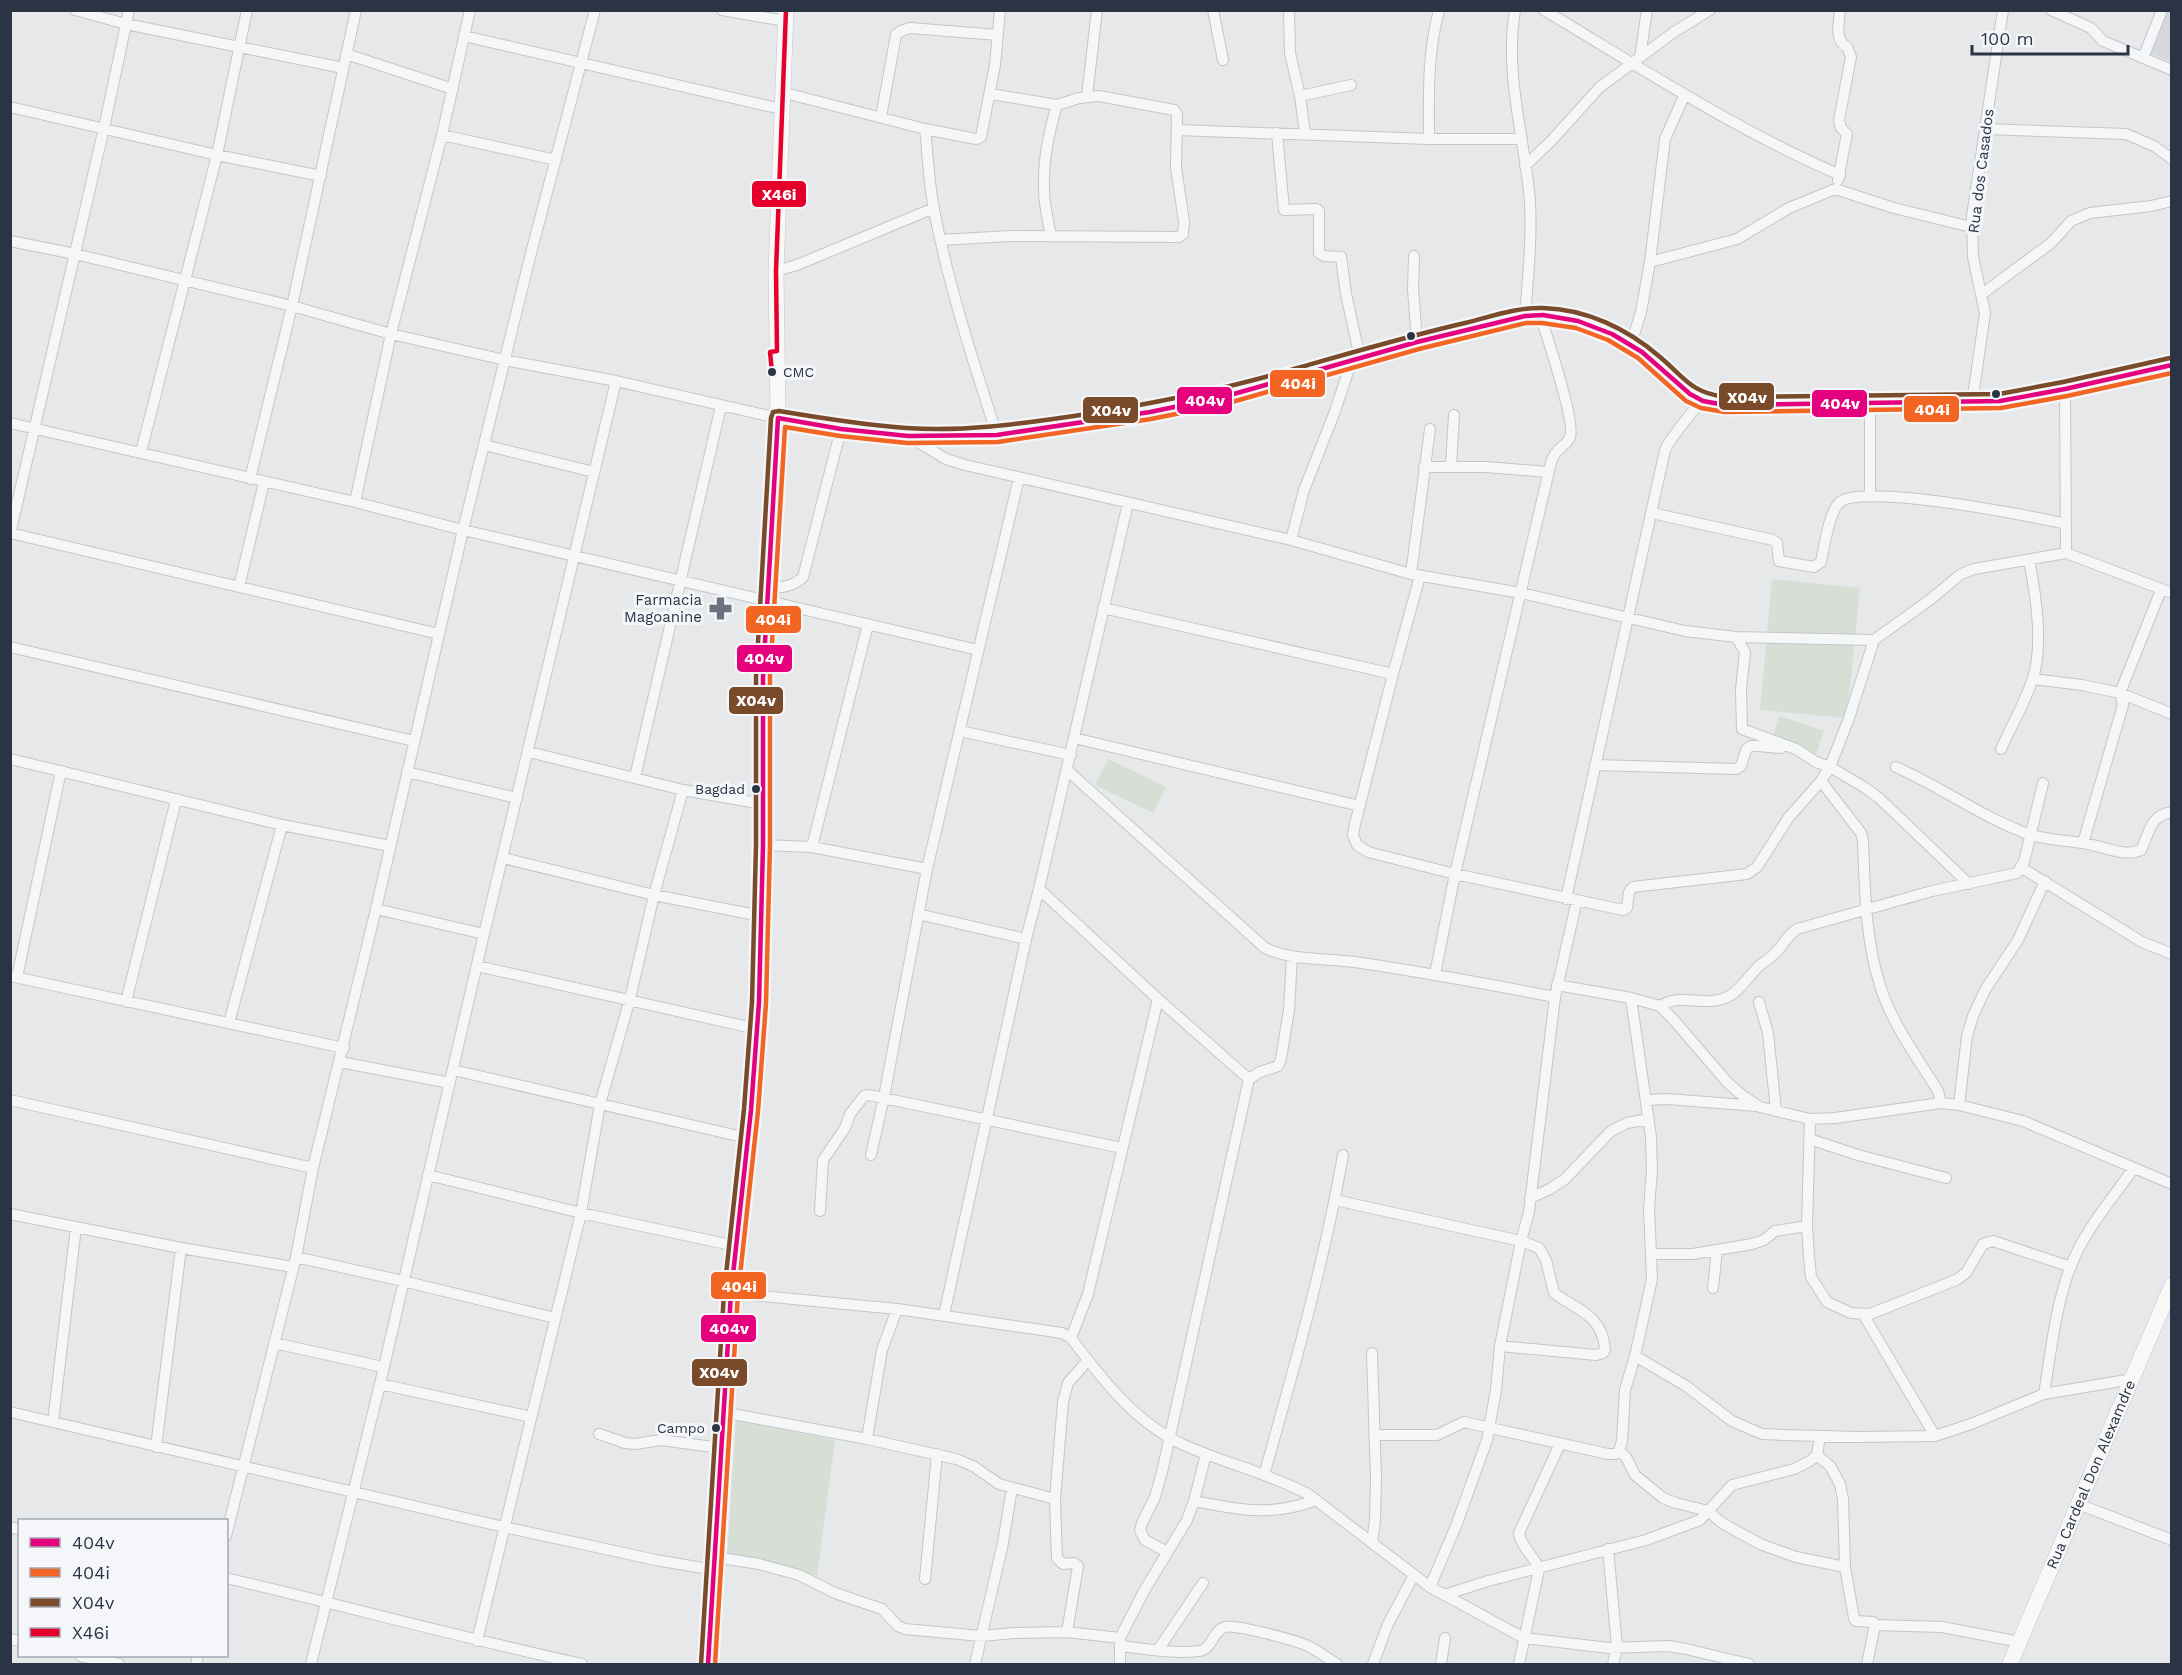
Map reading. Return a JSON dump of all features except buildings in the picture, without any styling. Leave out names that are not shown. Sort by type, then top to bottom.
[{"type":"main road","points":[[708,1665],[731,1293],[757,1029],[763,845],[764,676],[778,418],[776,271],[785,16]]},
{"type":"main road","name":"Rua Cardeal Don Alexamdre","points":[[2010,1665],[2172,1285]]},
{"type":"street","points":[[75,10],[126,24],[343,68]]},
{"type":"street","points":[[129,10],[11,534],[440,634]]},
{"type":"street","points":[[141,452],[217,155],[247,10]]},
{"type":"street","points":[[250,479],[292,306],[356,10]]},
{"type":"street","points":[[355,502],[391,334],[442,135],[470,10]]},
{"type":"street","points":[[228,1528],[295,1262],[313,1168],[344,1048],[463,530],[595,10]]},
{"type":"street","points":[[722,10],[785,16]]},
{"type":"street","points":[[781,92],[976,140],[981,136],[990,94],[1000,10]]},
{"type":"street","points":[[1087,96],[1097,10]]},
{"type":"street","points":[[1214,10],[1223,60]]},
{"type":"street","points":[[1289,10],[1290,52],[1300,96],[1305,134]]},
{"type":"street","points":[[1429,139],[1428,66],[1431,41],[1439,10]]},
{"type":"street","points":[[1515,10],[1511,67],[1530,201],[1525,316]]},
{"type":"street","points":[[1544,10],[1637,60],[1684,96],[1840,175]]},
{"type":"street","points":[[1637,60],[1647,10]]},
{"type":"street","points":[[1525,166],[1600,87],[1674,32],[1710,10]]},
{"type":"street","points":[[1835,189],[1840,175],[1847,134],[1841,128],[1839,120],[1851,57],[1847,47],[1841,44],[1838,38],[1840,10]]},
{"type":"street","name":"Rua dos Casados","points":[[1972,403],[1984,313],[1973,256],[1971,227],[2003,10]]},
{"type":"street","points":[[2051,10],[2091,28],[2103,41],[2172,70]]},
{"type":"street","points":[[2143,58],[2162,10]]},
{"type":"street","points":[[881,117],[896,35],[901,31],[910,28],[998,35]]},
{"type":"street","points":[[464,36],[780,109]]},
{"type":"street","points":[[346,54],[453,89]]},
{"type":"street","points":[[1300,96],[1351,86]]},
{"type":"street","points":[[941,240],[1010,236],[1179,237],[1183,234],[1184,222],[1176,167],[1177,114],[1174,111],[1099,96],[1087,96],[1058,105],[990,94]]},
{"type":"street","points":[[1631,345],[1641,312],[1650,262],[1665,139],[1684,96]]},
{"type":"street","points":[[1051,236],[1044,176],[1052,123],[1058,105]]},
{"type":"street","points":[[10,106],[217,155],[321,176]]},
{"type":"street","points":[[925,129],[934,208],[955,304],[997,435]]},
{"type":"street","points":[[1985,129],[2126,134],[2154,146],[2172,159]]},
{"type":"street","points":[[1177,130],[1429,139],[1522,139]]},
{"type":"street","points":[[1277,133],[1284,210],[1316,209],[1319,211],[1319,254],[1341,257],[1356,359],[1304,490],[1291,540]]},
{"type":"street","points":[[442,135],[556,160]]},
{"type":"street","points":[[1650,262],[1737,239],[1789,208],[1835,189],[1894,208],[1971,227]]},
{"type":"street","points":[[1982,294],[2051,243],[2071,221],[2090,213],[2151,206],[2172,201]]},
{"type":"street","points":[[776,271],[797,265],[934,208]]},
{"type":"street","points":[[10,241],[75,254],[292,306],[391,334],[506,360],[616,381],[778,418],[841,429],[908,436],[997,435],[1187,405],[1282,382],[1417,342],[1525,316],[1540,315],[1573,320],[1592,326],[1631,345],[1701,401],[1725,405],[2000,401],[2172,365]]},
{"type":"street","points":[[1414,255],[1413,289],[1417,342]]},
{"type":"street","points":[[1435,974],[1455,874],[1548,472],[1554,453],[1568,441],[1571,432],[1555,359],[1540,315]]},
{"type":"street","points":[[311,1665],[380,1384],[484,934],[616,381]]},
{"type":"street","points":[[2065,389],[2066,553]]},
{"type":"street","points":[[1430,1587],[1456,1526],[1490,1428],[1500,1346],[1521,1241],[1527,1224],[1556,991],[1571,899],[1595,765],[1665,450],[1672,436],[1701,401]]},
{"type":"street","points":[[1870,404],[1870,495]]},
{"type":"street","points":[[635,777],[721,406]]},
{"type":"street","points":[[1451,466],[1454,415]]},
{"type":"street","points":[[10,423],[355,502],[463,530],[682,581],[767,595],[868,624],[978,650]]},
{"type":"street","points":[[767,595],[798,583],[803,577],[841,429]]},
{"type":"street","points":[[1430,429],[1424,467],[1416,575],[1353,835],[1357,845],[1368,852],[1455,874],[1623,910],[1627,908],[1629,892],[1633,887],[1752,872],[1789,817],[1821,781],[1830,767],[1849,718],[1874,640],[1961,574],[1974,569],[2066,553],[2167,591],[2120,693],[2123,705],[2083,843]]},
{"type":"street","points":[[908,436],[946,459],[1019,478],[1291,540],[1416,575],[1521,593],[1685,631],[1737,637],[1874,640]]},
{"type":"street","points":[[484,445],[594,472]]},
{"type":"street","points":[[1424,467],[1451,466],[1548,472]]},
{"type":"street","points":[[871,1155],[927,869],[1019,478]]},
{"type":"street","points":[[239,587],[264,482]]},
{"type":"street","points":[[1652,513],[1773,540],[1777,543],[1779,561],[1814,567],[1821,562],[1836,505],[1855,495],[1910,498],[1999,511],[2066,524]]},
{"type":"street","points":[[944,1315],[1026,939],[1071,755],[1128,503]]},
{"type":"street","points":[[2001,749],[2033,679],[2038,645],[2037,616],[2029,560]]},
{"type":"street","points":[[1103,608],[1393,674]]},
{"type":"street","points":[[813,847],[868,624]]},
{"type":"street","points":[[1737,637],[1745,652],[1741,689],[1742,729],[1796,749],[1879,798],[1969,884]]},
{"type":"street","points":[[10,647],[414,741]]},
{"type":"street","points":[[2033,679],[2082,685],[2120,693],[2172,714]]},
{"type":"street","points":[[960,730],[1071,755]]},
{"type":"street","points":[[1074,738],[1360,806]]},
{"type":"street","points":[[1595,765],[1736,769],[1741,766],[1746,750],[1751,746],[1796,749]]},
{"type":"street","points":[[528,752],[683,789],[763,804]]},
{"type":"street","points":[[10,759],[282,825],[390,846]]},
{"type":"street","points":[[1896,766],[1930,782],[1976,809],[2031,835],[2135,853],[2141,850],[2151,825],[2157,817],[2170,812],[2172,800]]},
{"type":"street","points":[[1066,770],[1265,948],[1292,957],[1341,960],[1556,991],[1631,998],[1660,1006],[1728,1083],[1760,1107]]},
{"type":"street","points":[[61,771],[14,976],[344,1048]]},
{"type":"street","points":[[407,772],[518,798]]},
{"type":"street","points":[[1821,781],[1861,833],[1866,910],[1879,983],[1894,1018],[1938,1091],[1941,1103]]},
{"type":"street","points":[[1660,1006],[1675,999],[1714,1001],[1734,994],[1759,966],[1776,953],[1789,934],[1797,929],[1932,891],[2011,876],[2022,868],[2043,783]]},
{"type":"street","points":[[477,1641],[581,1213],[600,1104],[630,999],[654,895],[683,789]]},
{"type":"street","points":[[126,1002],[176,800]]},
{"type":"street","points":[[229,1023],[282,825]]},
{"type":"street","points":[[763,845],[813,847],[927,869]]},
{"type":"street","points":[[503,858],[654,895],[761,916]]},
{"type":"street","points":[[2022,868],[2142,942],[2172,954]]},
{"type":"street","points":[[1959,1105],[1967,1036],[1973,1016],[1985,990],[2018,940],[2045,881]]},
{"type":"street","points":[[1039,889],[1249,1079]]},
{"type":"street","points":[[376,909],[484,934]]},
{"type":"street","points":[[918,914],[1026,939]]},
{"type":"street","points":[[1167,1552],[1145,1540],[1140,1531],[1155,1497],[1249,1079],[1260,1072],[1278,1066],[1281,1059],[1292,957]]},
{"type":"street","points":[[477,966],[757,1029]]},
{"type":"street","points":[[1374,1435],[1437,1435],[1464,1422],[1608,1454],[1615,1454],[1619,1451],[1622,1441],[1625,1390],[1652,1279],[1649,1209],[1652,1171],[1649,1119],[1631,998]]},
{"type":"street","points":[[1071,1338],[1088,1294],[1105,1229],[1158,999]]},
{"type":"street","points":[[1759,1002],[1768,1033],[1776,1111]]},
{"type":"street","points":[[340,1062],[450,1083]]},
{"type":"street","points":[[453,1070],[747,1138]]},
{"type":"street","points":[[820,1211],[822,1168],[826,1153],[845,1128],[850,1114],[864,1096],[884,1097],[1122,1148]]},
{"type":"street","points":[[1647,1100],[1668,1099],[1760,1107],[1810,1119],[1835,1119],[1941,1103],[1959,1105],[2023,1121],[2172,1184]]},
{"type":"street","points":[[10,1100],[313,1168]]},
{"type":"street","points":[[1530,1198],[1551,1189],[1565,1179],[1611,1131],[1627,1123],[1649,1119]]},
{"type":"street","points":[[1810,1119],[1807,1226],[1811,1277],[1827,1302],[1851,1313],[1870,1314],[1956,1280],[1966,1273],[1987,1241],[2071,1267]]},
{"type":"street","points":[[1809,1139],[1858,1155],[1946,1178]]},
{"type":"street","points":[[1264,1475],[1310,1308],[1343,1155]]},
{"type":"street","points":[[2044,1394],[2061,1298],[2071,1267],[2085,1237],[2134,1168]]},
{"type":"street","points":[[428,1174],[581,1213],[736,1246]]},
{"type":"street","points":[[1335,1200],[1521,1241],[1539,1248],[1546,1260],[1554,1293],[1593,1318],[1603,1338],[1605,1350],[1603,1353],[1596,1354],[1500,1346]]},
{"type":"street","points":[[10,1214],[181,1248],[295,1262],[403,1281],[555,1318]]},
{"type":"street","points":[[1652,1254],[1693,1254],[1752,1244],[1764,1240],[1775,1232],[1807,1226]]},
{"type":"street","points":[[53,1422],[76,1227]]},
{"type":"street","points":[[156,1447],[181,1248]]},
{"type":"street","points":[[1713,1288],[1717,1250]]},
{"type":"street","points":[[731,1293],[897,1309],[1062,1333],[1071,1338],[1113,1391],[1141,1417],[1168,1437],[1206,1454],[1288,1484],[1316,1500],[1430,1587],[1524,1638],[1566,1644],[1617,1647],[1668,1646],[1749,1665]]},
{"type":"street","points":[[867,1439],[882,1350],[897,1309]]},
{"type":"street","points":[[1863,1314],[1935,1436]]},
{"type":"street","points":[[274,1343],[383,1367]]},
{"type":"street","points":[[1372,1353],[1376,1506],[1372,1543]]},
{"type":"street","points":[[1635,1356],[1686,1386],[1721,1413],[1751,1430],[1770,1435],[1935,1436],[1953,1431],[2044,1394],[2132,1379]]},
{"type":"street","points":[[1067,1632],[1078,1566],[1074,1563],[1063,1564],[1057,1558],[1055,1499],[1061,1419],[1066,1389],[1072,1378],[1088,1360]]},
{"type":"street","points":[[380,1384],[531,1417]]},
{"type":"street","points":[[10,1412],[656,1560],[759,1564],[799,1575],[835,1593],[882,1608],[898,1626],[905,1629],[981,1636],[1067,1632],[1174,1652],[1206,1649],[1219,1630],[1228,1626],[1273,1635],[1306,1645],[1337,1665]]},
{"type":"street","points":[[722,1412],[937,1454],[973,1466],[991,1480],[1055,1499]]},
{"type":"street","points":[[599,1434],[625,1443],[635,1444],[661,1440],[721,1448]]},
{"type":"street","points":[[1444,1595],[1488,1581],[1646,1540],[1691,1524],[1700,1520],[1732,1485],[1794,1469],[1810,1461],[1817,1455],[1820,1436]]},
{"type":"street","points":[[1519,1665],[1539,1569],[1520,1540],[1519,1533],[1560,1444]]},
{"type":"street","points":[[1619,1451],[1626,1457],[1635,1475],[1663,1498],[1708,1511],[1722,1523],[1760,1544],[1796,1557],[1845,1568]]},
{"type":"street","points":[[924,1579],[937,1454]]},
{"type":"street","points":[[1120,1665],[1120,1642],[1167,1552],[1187,1520],[1206,1454]]},
{"type":"street","points":[[1817,1455],[1830,1466],[1840,1484],[1843,1499],[1845,1568],[1856,1621],[1942,1627],[2019,1642]]},
{"type":"street","points":[[975,1665],[1003,1543],[1012,1488]]},
{"type":"street","points":[[1194,1501],[1229,1508],[1270,1511],[1295,1508],[1316,1500]]},
{"type":"street","points":[[2079,1503],[2172,1540]]},
{"type":"street","points":[[1608,1549],[1617,1647],[1613,1665]]},
{"type":"street","points":[[1373,1665],[1388,1624],[1414,1575]]},
{"type":"street","points":[[228,1578],[582,1665]]},
{"type":"street","points":[[1158,1650],[1203,1583]]},
{"type":"street","points":[[1867,1665],[1875,1624]]},
{"type":"street","points":[[1441,1665],[1445,1638]]},
{"type":"street","points":[[82,1659],[119,1665]]},
{"type":"shaded area","points":[[2164,11],[2171,11],[2171,62],[2147,52]]},
{"type":"shaded area","points":[[1772,579],[1860,588],[1847,718],[1760,710]]},
{"type":"shaded area","points":[[1780,716],[1824,731],[1815,757],[1771,741]]},
{"type":"shaded area","points":[[1108,759],[1166,787],[1153,813],[1095,785]]},
{"type":"shaded area","points":[[736,1420],[835,1440],[817,1576],[727,1557]]},
{"type":"transit line","name":"X46i","points":[[772,372],[770,352],[777,351],[776,271],[786,10]]},
{"type":"transit line","name":"X04v","points":[[701,1664],[724,1293],[744,1109],[752,1002],[756,845],[756,677],[773,412],[874,425],[927,429],[991,426],[1053,419],[1205,392],[1419,334],[1533,308],[1575,312],[1606,322],[1648,347],[1696,388],[1725,397],[1999,394],[2170,358]]},
{"type":"transit line","name":"404v","points":[[708,1664],[731,1293],[751,1110],[759,1002],[763,845],[763,677],[778,418],[841,429],[908,436],[997,435],[1150,412],[1223,397],[1417,342],[1525,316],[1543,315],[1578,321],[1612,334],[1642,352],[1690,394],[1703,401],[1725,405],[2000,401],[2172,365]]},
{"type":"transit line","name":"404i","points":[[715,1664],[738,1294],[758,1111],[766,1003],[770,845],[770,677],[785,427],[907,443],[998,442],[1151,419],[1225,404],[1419,349],[1526,323],[1576,328],[1608,340],[1638,358],[1686,401],[1701,408],[1725,412],[2001,408],[2172,373]]},
{"type":"place","name":"CMC","points":[[772,372]]},
{"type":"place","name":"Farmacia Magoanine","points":[[720,609]]},
{"type":"place","name":"Bagdad","points":[[756,789]]},
{"type":"place","name":"Campo","points":[[716,1428]]}]
